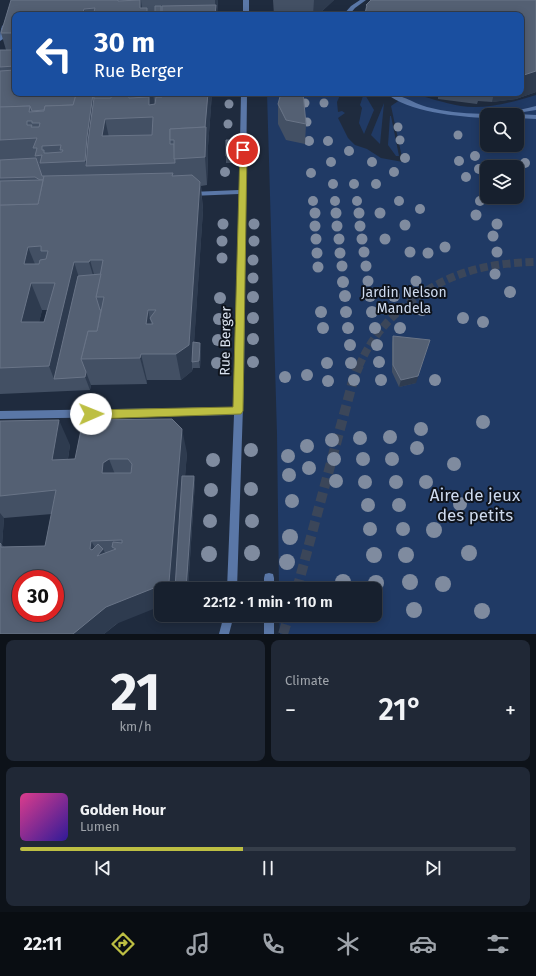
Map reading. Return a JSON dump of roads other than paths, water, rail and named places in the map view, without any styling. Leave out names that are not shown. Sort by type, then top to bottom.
[{"type":"street","points":[[246,0],[246,12]]},
{"type":"street","points":[[349,12],[363,0]]},
{"type":"street","points":[[0,39],[7,20]]},
{"type":"street","name":"Rue Berger","points":[[232,582],[238,411],[244,96]]},
{"type":"street","points":[[394,96],[400,100],[442,112],[466,116],[480,116]]},
{"type":"street","points":[[524,111],[536,108]]},
{"type":"street","points":[[524,116],[536,117]]},
{"type":"street","points":[[183,194],[243,192]]},
{"type":"street","points":[[0,416],[238,411]]},
{"type":"street","points":[[224,634],[227,622]]},
{"type":"street","points":[[269,622],[269,634]]},
{"type":"tunnel","points":[[359,366],[371,344],[386,324],[414,299],[430,289],[446,280],[479,269],[497,265],[536,262]]},
{"type":"tunnel","points":[[299,582],[354,377],[359,365]]},
{"type":"tunnel","points":[[283,634],[287,622]]},
{"type":"park label","name":"Jardin Nelson Mandela","points":[[404,300]]},
{"type":"park label","name":"Aire de jeux des petits","points":[[475,505]]}]
